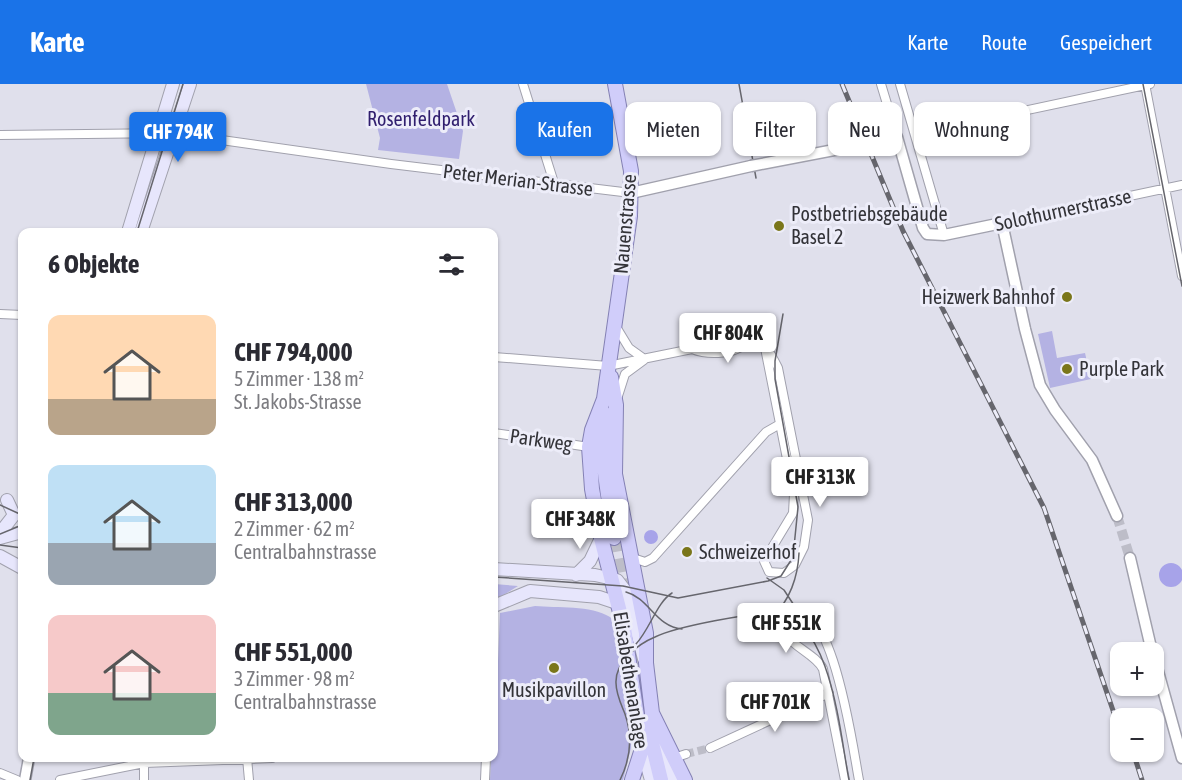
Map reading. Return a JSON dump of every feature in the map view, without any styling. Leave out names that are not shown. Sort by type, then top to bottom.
[{"type":"main road","points":[[129,228],[172,84]]},
{"type":"main road","points":[[142,228],[190,84]]},
{"type":"main road","name":"Nauenstrasse","points":[[615,84],[629,153],[632,193],[628,236],[608,366],[615,474],[630,557]]},
{"type":"main road","points":[[608,538],[592,489],[589,447],[592,429],[610,402]]},
{"type":"main road","points":[[610,402],[603,459],[608,538],[614,579]]},
{"type":"main road","points":[[3,498],[18,504]]},
{"type":"main road","points":[[0,533],[14,514],[3,498]]},
{"type":"main road","points":[[0,538],[18,533]]},
{"type":"main road","points":[[576,575],[608,538]]},
{"type":"main road","points":[[0,556],[18,566]]},
{"type":"main road","name":"Elisabethenanlage","points":[[630,557],[646,633],[646,663],[652,713],[657,737],[674,780]]},
{"type":"main road","points":[[498,570],[576,575],[614,579],[621,583],[627,592],[646,663]]},
{"type":"main road","name":"Elisabethenanlage","points":[[614,579],[620,604],[642,748],[651,780]]},
{"type":"main road","points":[[498,604],[530,591],[599,597],[620,604]]},
{"type":"main road","name":"Elisabethenanlage","points":[[652,713],[680,756],[685,780]]},
{"type":"main road","name":"Elisabethenanlage","points":[[652,713],[651,739],[661,780]]},
{"type":"main road","points":[[632,780],[642,748]]},
{"type":"street","points":[[523,84],[554,183]]},
{"type":"street","points":[[881,84],[886,102]]},
{"type":"street","points":[[900,84],[914,131]]},
{"type":"street","points":[[1030,109],[1147,84],[1182,276]]},
{"type":"street","name":"Peter Merian-Strasse","points":[[0,135],[172,133],[391,164],[632,193],[828,151]]},
{"type":"street","points":[[902,155],[924,232],[930,236],[944,235],[921,156]]},
{"type":"street","name":"Solothurnerstrasse","points":[[944,235],[1182,185]]},
{"type":"street","points":[[1002,223],[1024,329],[1041,385],[1054,410],[1092,460],[1117,516]]},
{"type":"street","points":[[0,314],[18,315]]},
{"type":"street","points":[[615,324],[629,348],[646,357]]},
{"type":"street","points":[[692,349],[708,338],[741,332],[749,338],[755,338],[765,348],[778,368],[783,382],[808,520],[806,539],[799,560],[789,571],[775,574],[767,570],[764,559],[789,521],[795,505],[765,348]]},
{"type":"street","points":[[498,357],[608,366],[692,349],[715,353],[738,349],[749,338]]},
{"type":"street","points":[[610,402],[625,374],[646,357]]},
{"type":"street","points":[[630,557],[645,562],[653,558],[766,432],[780,424]]},
{"type":"street","name":"Parkweg","points":[[498,434],[589,447]]},
{"type":"street","points":[[1130,558],[1150,642]]},
{"type":"street","points":[[845,780],[825,676],[818,660],[792,642],[785,634],[783,620],[793,612],[802,611],[812,618],[832,656],[859,780]]},
{"type":"street","points":[[710,748],[829,693]]},
{"type":"street","points":[[1164,694],[1182,758]]},
{"type":"street","points":[[25,780],[28,762]]},
{"type":"street","points":[[60,780],[136,762]]},
{"type":"street","points":[[144,762],[144,780]]},
{"type":"street","points":[[247,762],[249,780]]},
{"type":"street","points":[[485,780],[486,762]]},
{"type":"street","points":[[0,773],[17,780]]},
{"type":"green space","name":"Rosenfeldpark","points":[[366,84],[447,84],[463,131],[459,159],[378,150],[380,138]]},
{"type":"green space","name":"Purple Park","points":[[1052,331],[1057,358],[1085,353],[1091,379],[1050,388],[1038,334]]},
{"type":"green space","points":[[498,584],[518,586],[498,598]]},
{"type":"green space","points":[[535,606],[574,608],[602,613],[615,623],[619,634],[632,744],[623,780],[490,780],[491,762],[498,762],[500,613]]},
{"type":"shaded area","points":[[651,530],[656,532],[658,537],[656,542],[651,544],[646,542],[644,537],[646,532]]},
{"type":"shaded area","points":[[1171,563],[1180,566],[1183,575],[1180,584],[1171,587],[1162,584],[1159,575],[1162,566]]},
{"type":"tunnel","points":[[1117,516],[1130,558]]},
{"type":"tunnel","points":[[614,538],[624,594]]},
{"type":"tunnel","points":[[631,633],[649,729]]},
{"type":"tunnel","points":[[686,754],[710,748]]},
{"type":"tram line","points":[[138,228],[183,84]]},
{"type":"tram line","points":[[739,84],[756,178]]},
{"type":"tram line","points":[[1143,84],[1182,286]]},
{"type":"tram line","points":[[498,577],[623,586],[678,598],[768,581],[781,576],[793,557],[798,507],[775,379],[775,361],[783,314]]},
{"type":"tram line","points":[[0,505],[18,513]]},
{"type":"tram line","points":[[0,534],[18,527]]},
{"type":"tram line","points":[[0,545],[18,547]]},
{"type":"tram line","points":[[772,617],[784,603],[792,588],[799,553]]},
{"type":"tram line","points":[[767,578],[784,590],[807,625]]},
{"type":"tram line","points":[[626,592],[641,600],[666,623],[682,629]]},
{"type":"tram line","points":[[636,644],[662,603],[672,593]]},
{"type":"tram line","points":[[620,780],[629,756],[630,739],[628,723],[616,683],[623,661],[648,640],[666,633],[733,617],[776,612],[795,620],[810,635],[821,657],[837,710],[849,780]]},
{"type":"tram line","points":[[30,780],[33,762]]},
{"type":"railway","points":[[842,84],[903,231],[1044,508],[1112,708]]},
{"type":"railway","points":[[1136,762],[1142,780]]},
{"type":"place","name":"Postbetriebsgebäude Basel 2","points":[[779,226]]},
{"type":"place","name":"Heizwerk Bahnhof","points":[[1067,297]]},
{"type":"place","name":"Purple Park","points":[[1067,369]]},
{"type":"place","name":"Schweizerhof","points":[[687,552]]},
{"type":"place","name":"Musikpavillon","points":[[554,668]]}]
